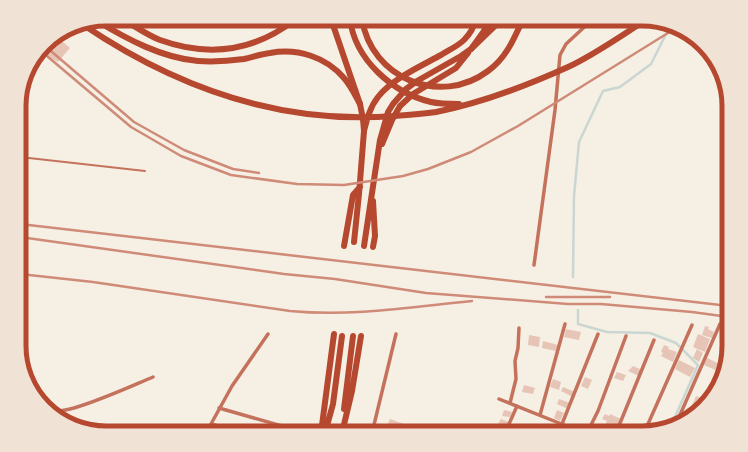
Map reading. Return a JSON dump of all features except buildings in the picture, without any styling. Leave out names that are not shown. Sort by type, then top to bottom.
[{"type":"main road","points":[[106,26],[134,41],[162,53],[178,58],[197,61],[226,61],[244,59],[269,53],[290,51],[303,53],[317,58],[332,67],[345,79],[360,104]]},
{"type":"main road","points":[[135,26],[159,39],[191,48],[218,50],[255,43],[286,26]]},
{"type":"main road","points":[[334,26],[360,104],[364,131]]},
{"type":"main road","points":[[352,26],[356,41],[363,53],[385,80],[411,95],[431,102],[443,104],[470,103]]},
{"type":"main road","points":[[364,26],[370,44],[382,61],[390,68],[415,83],[441,88],[461,85],[481,77],[489,71],[506,54],[520,26]]},
{"type":"main road","points":[[354,242],[364,131],[374,102],[385,89],[457,46],[470,34],[473,26]]},
{"type":"main road","points":[[471,49],[484,31],[486,26]]},
{"type":"main road","points":[[364,246],[375,165],[388,112],[398,97],[417,81],[471,49],[495,26]]},
{"type":"main road","points":[[89,28],[131,54],[190,83],[215,92],[273,108],[317,115],[379,117],[435,112],[513,90],[570,66],[636,26]]},
{"type":"main road","points":[[361,164],[375,165]]},
{"type":"main road","points":[[344,246],[353,194],[360,187]]},
{"type":"main road","points":[[372,189],[375,236],[373,247]]},
{"type":"main road","points":[[322,426],[334,334]]},
{"type":"main road","points":[[327,426],[333,404],[342,336]]},
{"type":"main road","points":[[343,426],[353,336]]},
{"type":"main road","points":[[344,426],[352,391],[361,336]]},
{"type":"street","points":[[534,265],[555,110],[560,55],[566,44],[582,26]]},
{"type":"street","points":[[540,415],[565,324]]},
{"type":"street","points":[[679,417],[720,324]]},
{"type":"street","points":[[647,426],[692,325]]},
{"type":"street","points":[[510,403],[516,379],[515,361],[518,348],[519,328]]},
{"type":"street","points":[[218,426],[211,424],[219,408],[268,334]]},
{"type":"street","points":[[374,426],[396,334]]},
{"type":"street","points":[[562,424],[598,334]]},
{"type":"street","points":[[590,426],[598,411],[626,336]]},
{"type":"street","points":[[619,426],[654,340]]},
{"type":"street","points":[[61,411],[82,406],[117,393],[153,377]]},
{"type":"street","points":[[499,399],[567,426]]},
{"type":"street","points":[[508,426],[517,406]]},
{"type":"street","points":[[219,408],[282,426]]},
{"type":"lane","points":[[26,158],[145,171]]},
{"type":"waterway","points":[[573,277],[574,196],[579,142],[603,91],[620,87],[651,64],[668,30]]},
{"type":"waterway","points":[[578,310],[578,324],[607,332],[650,333],[676,343],[698,365],[674,419]]},
{"type":"railway","points":[[45,54],[131,127],[181,156],[231,175],[297,184],[344,185],[403,176],[428,169],[471,152],[518,126],[671,31]]},
{"type":"railway","points":[[49,49],[134,122],[184,150],[233,169],[259,173]]},
{"type":"railway","points":[[26,225],[722,305]]},
{"type":"railway","points":[[26,238],[284,274],[335,279],[426,293],[568,304],[601,304],[722,316]]},
{"type":"railway","points":[[26,275],[93,282],[290,311],[313,313],[359,312],[472,301]]},
{"type":"railway","points":[[546,297],[610,297]]}]
